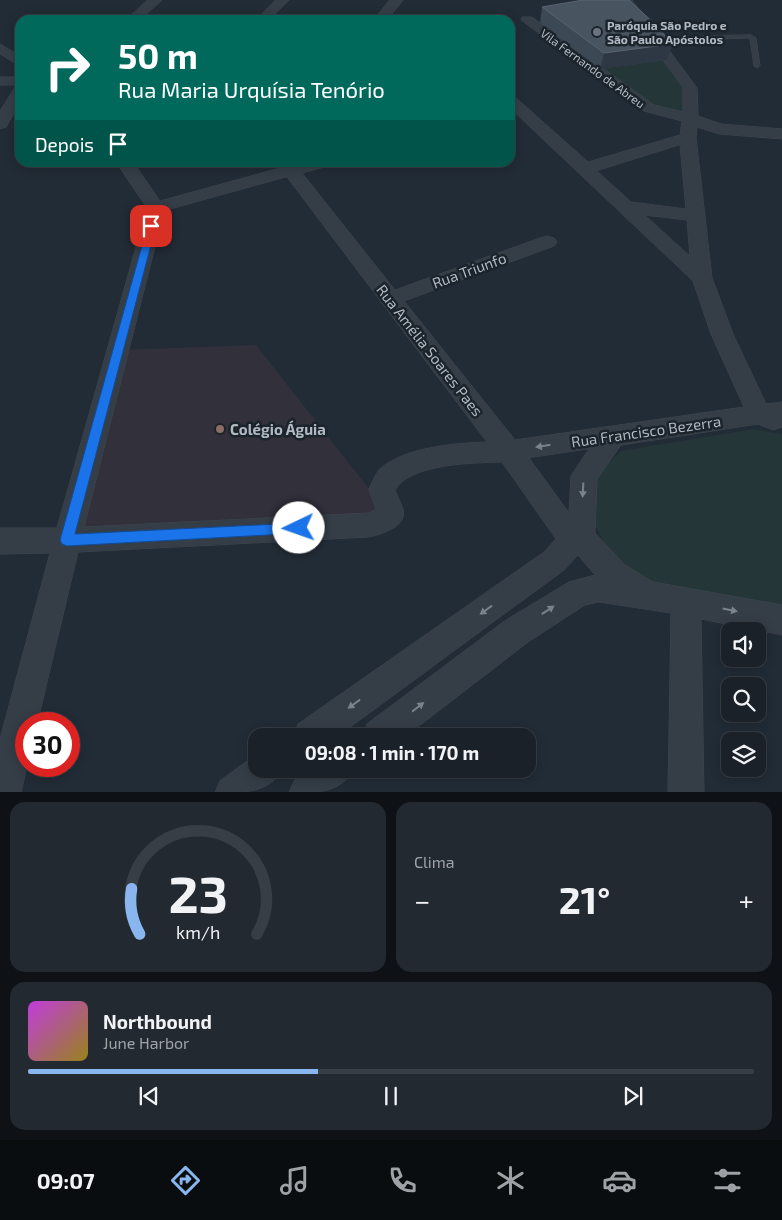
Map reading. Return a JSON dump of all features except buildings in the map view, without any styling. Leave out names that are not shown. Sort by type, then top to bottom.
[{"type":"street","points":[[138,15],[156,0]]},
{"type":"street","points":[[267,15],[283,0]]},
{"type":"street","points":[[384,15],[397,0]]},
{"type":"street","points":[[621,1],[656,39],[690,88],[692,104],[688,138],[702,278],[722,334],[770,412],[782,423]]},
{"type":"street","points":[[515,23],[547,16]]},
{"type":"street","name":"Vila Fernando de Abreu","points":[[527,20],[649,108],[689,118],[719,129],[782,134]]},
{"type":"street","points":[[0,48],[15,58]]},
{"type":"street","points":[[0,81],[15,81]]},
{"type":"street","points":[[0,124],[15,98]]},
{"type":"street","points":[[515,110],[584,168],[702,278]]},
{"type":"street","points":[[584,168],[688,138]]},
{"type":"street","points":[[3,792],[67,540],[156,208],[127,167]]},
{"type":"street","points":[[156,208],[286,167]]},
{"type":"street","name":"Rua Amélia Soares Paes","points":[[286,167],[509,451],[569,546],[592,552],[615,575],[648,594]]},
{"type":"street","points":[[626,207],[696,216]]},
{"type":"street","name":"Rua Triunfo","points":[[390,299],[547,242]]},
{"type":"street","name":"Rua Francisco Bezerra","points":[[67,540],[370,525],[382,522],[390,514],[390,506],[382,494],[382,488],[397,470],[444,456],[472,452],[509,451],[770,412]]},
{"type":"street","points":[[327,728],[569,546],[584,476],[615,434]]},
{"type":"street","points":[[0,541],[67,540]]},
{"type":"street","points":[[390,728],[517,631],[579,592],[599,588],[648,594],[782,620]]},
{"type":"street","points":[[686,601],[686,792]]},
{"type":"street","points":[[232,792],[252,778]]},
{"type":"street","points":[[306,792],[325,778]]},
{"type":"lane","points":[[656,39],[749,36],[753,38],[757,66]]},
{"type":"shaded area","points":[[667,60],[680,79],[685,92],[686,99],[682,114],[654,109],[600,69]]},
{"type":"shaded area","points":[[256,345],[388,513],[69,534],[118,350]]},
{"type":"shaded area","points":[[754,429],[782,434],[782,606],[661,591],[612,558],[587,510],[595,477],[621,451]]},
{"type":"place","name":"Paróquia São Pedro e São Paulo Apóstolos","points":[[597,32]]},
{"type":"place","name":"Colégio Águia","points":[[220,429]]},
{"type":"route","points":[[151,226],[67,540],[299,528]]}]
